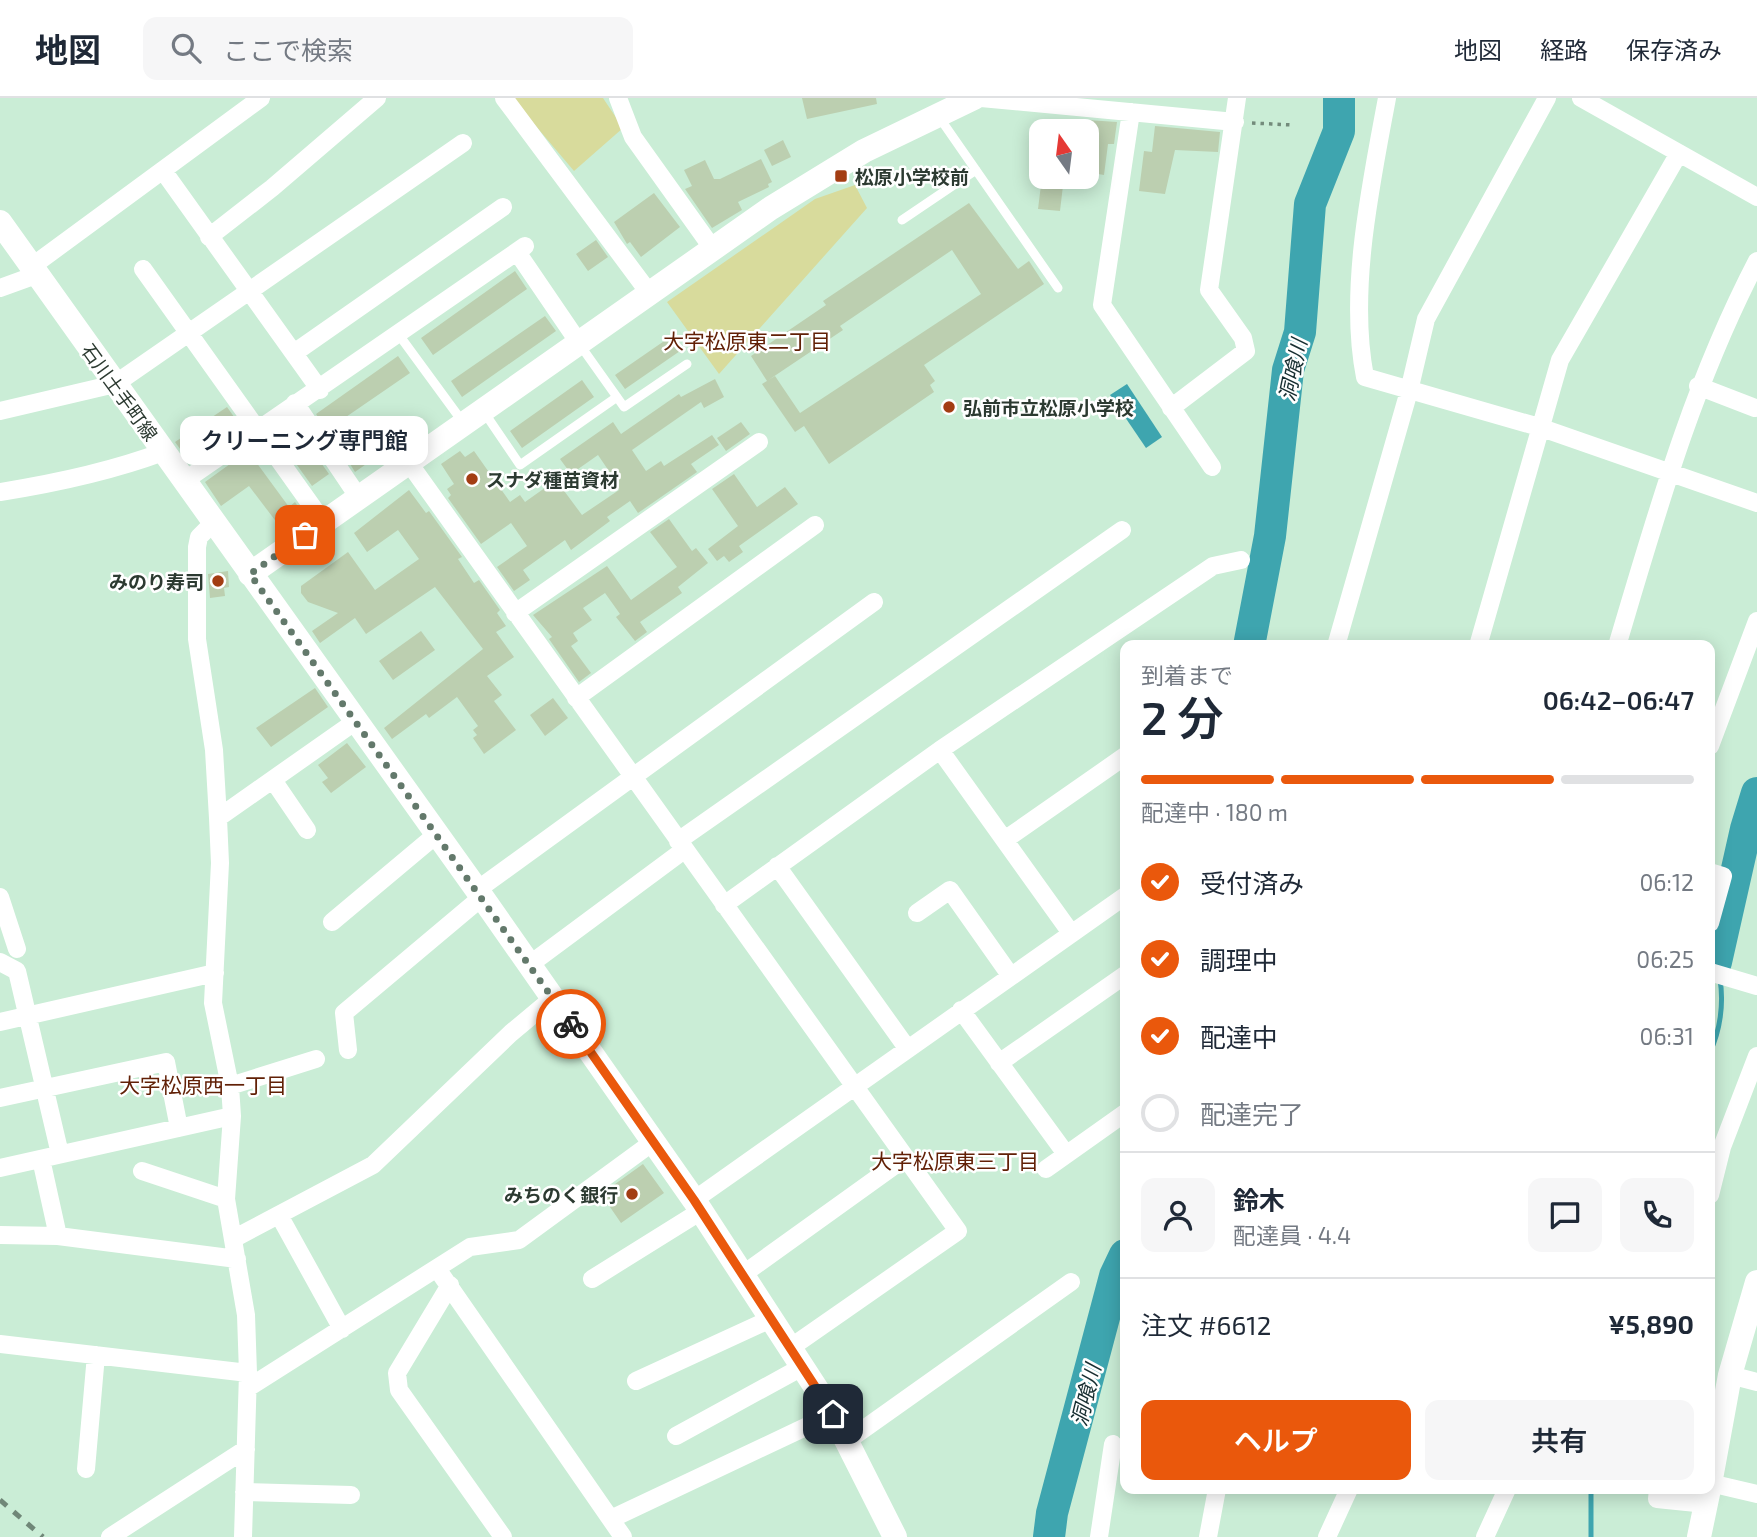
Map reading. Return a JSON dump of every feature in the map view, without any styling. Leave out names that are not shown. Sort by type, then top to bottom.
[{"type":"main road","points":[[250,574],[821,176],[937,114],[974,98]]},
{"type":"main road","name":"石川土手町線","points":[[0,222],[437,834],[697,1205],[833,1414],[895,1537]]},
{"type":"main road","points":[[1715,1457],[1730,1375],[1757,1282]]},
{"type":"main road","points":[[1699,1537],[1708,1494]]},
{"type":"street","points":[[0,288],[33,271],[261,98]]},
{"type":"street","points":[[209,237],[272,188],[377,98]]},
{"type":"street","points":[[504,98],[650,294]]},
{"type":"street","points":[[618,98],[633,137],[713,249]]},
{"type":"street","points":[[981,98],[1131,112],[1150,106],[1235,122]]},
{"type":"street","points":[[1171,408],[1246,351],[1243,338],[1209,290],[1237,98]]},
{"type":"street","points":[[1387,98],[1374,164],[1362,264],[1359,349],[1365,377],[1539,427],[1669,470],[1757,503]]},
{"type":"street","points":[[1338,640],[1409,391],[1426,319],[1547,98]]},
{"type":"street","points":[[1581,98],[1757,197]]},
{"type":"street","points":[[1131,112],[1102,305],[1212,467]]},
{"type":"street","points":[[0,411],[115,384],[463,143]]},
{"type":"street","points":[[1480,640],[1560,360],[1678,153]]},
{"type":"street","points":[[164,172],[320,390]]},
{"type":"street","points":[[294,353],[503,207]]},
{"type":"street","points":[[184,481],[256,430],[320,390],[521,249],[579,343]]},
{"type":"street","points":[[1619,640],[1669,470],[1698,386],[1728,317],[1757,261]]},
{"type":"street","points":[[143,269],[324,523]]},
{"type":"street","points":[[1698,386],[1755,408]]},
{"type":"street","points":[[295,404],[359,498]]},
{"type":"street","points":[[515,613],[759,442]]},
{"type":"street","points":[[0,492],[63,482],[118,468],[163,452]]},
{"type":"street","points":[[408,463],[958,1231],[796,1357],[677,1436]]},
{"type":"street","points":[[214,522],[199,537],[197,547],[197,639],[214,750],[218,818],[213,1003],[230,1086],[232,1116],[226,1199],[246,1315],[248,1380],[243,1537]]},
{"type":"street","points":[[576,698],[816,525]]},
{"type":"street","points":[[529,965],[681,846],[1122,530]]},
{"type":"street","points":[[724,905],[940,750],[1213,566],[1241,559]]},
{"type":"street","points":[[348,1050],[344,1013],[479,894],[632,777],[874,602]]},
{"type":"street","points":[[1715,733],[1757,621]]},
{"type":"street","points":[[218,818],[356,721]]},
{"type":"street","points":[[940,750],[1071,933]]},
{"type":"street","points":[[1006,839],[1120,759]]},
{"type":"street","points":[[273,780],[307,830]]},
{"type":"street","points":[[332,922],[437,834]]},
{"type":"street","points":[[778,866],[907,1048]]},
{"type":"street","points":[[1715,874],[1723,876],[1715,905]]},
{"type":"street","points":[[917,913],[950,890],[1010,975]]},
{"type":"street","points":[[0,897],[17,949]]},
{"type":"street","points":[[592,1279],[697,1205],[907,1048],[1120,899]]},
{"type":"street","points":[[0,962],[17,971],[30,1016],[60,1154]]},
{"type":"street","points":[[0,1022],[215,973]]},
{"type":"street","points":[[1715,973],[1757,986]]},
{"type":"street","points":[[999,1063],[1120,978]]},
{"type":"street","points":[[233,1239],[373,1165],[511,1033],[553,998]]},
{"type":"street","points":[[961,1010],[1066,1154]]},
{"type":"street","points":[[1715,1175],[1722,1147],[1757,1056]]},
{"type":"street","points":[[230,1086],[316,1059]]},
{"type":"street","points":[[0,1098],[166,1062],[180,1128]]},
{"type":"street","points":[[0,1168],[232,1116]]},
{"type":"street","points":[[1046,1168],[1120,1116]]},
{"type":"street","points":[[0,1344],[96,1355],[248,1380],[342,1329],[438,1270],[470,1247],[519,1240],[653,1142]]},
{"type":"street","points":[[742,1275],[905,1158]]},
{"type":"street","points":[[41,1159],[58,1236]]},
{"type":"street","points":[[142,1171],[226,1199]]},
{"type":"street","points":[[279,1215],[342,1329]]},
{"type":"street","points":[[0,1235],[58,1236],[237,1259]]},
{"type":"street","points":[[438,1270],[623,1537]]},
{"type":"street","points":[[847,1441],[1071,1282]]},
{"type":"street","points":[[450,1285],[397,1373],[399,1390],[503,1537]]},
{"type":"street","points":[[636,1381],[771,1319]]},
{"type":"street","points":[[86,1469],[96,1355]]},
{"type":"street","points":[[1730,1375],[1757,1382]]},
{"type":"street","points":[[611,1519],[833,1414]]},
{"type":"street","points":[[1099,1537],[1113,1444]]},
{"type":"street","points":[[110,1537],[246,1449]]},
{"type":"street","points":[[1715,1490],[1757,1494]]},
{"type":"street","points":[[244,1492],[351,1494]]},
{"type":"street","points":[[1208,1537],[1216,1494]]},
{"type":"street","points":[[1327,1537],[1347,1494]]},
{"type":"street","points":[[1485,1537],[1505,1494]]},
{"type":"street","points":[[1658,1494],[1657,1499],[1686,1494]]},
{"type":"lane","points":[[937,114],[1058,288]]},
{"type":"lane","points":[[902,220],[976,170]]},
{"type":"lane","points":[[399,335],[520,465],[617,397]]},
{"type":"lane","points":[[579,343],[624,407],[687,364]]},
{"type":"path","points":[[1235,122],[1292,125]]},
{"type":"green space","points":[[512,98],[603,98],[623,128],[574,171]]},
{"type":"green space","points":[[855,185],[867,208],[719,374],[667,302],[815,199]]},
{"type":"water","points":[[1127,384],[1162,437],[1146,448],[1110,395]]},
{"type":"building","points":[[802,98],[876,98],[877,104],[807,119]]},
{"type":"building","points":[[1099,121],[1117,122],[1114,144],[1108,144],[1104,175],[1099,174]]},
{"type":"building","points":[[1155,126],[1220,132],[1218,152],[1175,150],[1165,194],[1139,191],[1144,151],[1152,152]]},
{"type":"building","points":[[783,140],[791,157],[772,166],[764,150]]},
{"type":"building","points":[[761,159],[772,182],[768,184],[769,187],[738,202],[742,210],[712,228],[685,189],[692,186],[684,170],[705,160],[714,179],[720,179]]},
{"type":"building","points":[[1040,189],[1063,189],[1060,211],[1038,209]]},
{"type":"building","points":[[654,193],[680,227],[641,257],[630,242],[627,244],[614,222]]},
{"type":"building","points":[[969,203],[1018,269],[1029,261],[1044,284],[924,365],[935,381],[930,385],[934,392],[829,464],[804,426],[795,432],[762,384],[767,381],[751,356],[826,305],[823,301]],"holes":[[[952,250],[981,294],[800,413],[775,376],[768,380],[843,330],[840,326]]]},
{"type":"building","points":[[596,240],[608,257],[588,271],[576,254]]},
{"type":"building","points":[[515,271],[527,289],[433,355],[421,338]]},
{"type":"building","points":[[545,316],[556,331],[462,397],[451,381]]},
{"type":"building","points":[[670,337],[680,351],[625,389],[615,375]]},
{"type":"building","points":[[398,356],[410,373],[327,430],[316,414]]},
{"type":"building","points":[[715,379],[724,397],[704,408],[701,402],[632,450],[646,471],[661,461],[664,466],[712,435],[719,445],[691,464],[697,472],[638,513],[630,501],[607,517],[610,521],[571,550],[565,540],[523,570],[530,580],[514,591],[497,567],[527,546],[511,523],[481,544],[448,498],[451,495],[447,489],[454,484],[441,464],[460,451],[465,457],[474,451],[510,502],[520,495],[525,502],[556,480],[582,515],[619,490],[598,455],[571,474],[560,459],[613,422],[621,434],[679,394],[681,397]]},
{"type":"building","points":[[582,380],[594,397],[522,448],[510,431]]},
{"type":"building","points":[[227,407],[237,421],[209,441],[211,444],[198,454],[195,450],[186,457],[175,442]]},
{"type":"building","points":[[291,421],[329,474],[312,486],[274,433]]},
{"type":"building","points":[[741,422],[750,434],[726,451],[717,438]]},
{"type":"building","points":[[390,425],[400,440],[355,472],[345,456]]},
{"type":"building","points":[[248,451],[289,507],[295,502],[303,514],[300,516],[303,519],[284,532],[249,486],[221,506],[205,482]]},
{"type":"building","points":[[734,474],[757,507],[785,487],[798,504],[739,546],[743,552],[729,562],[724,556],[717,561],[708,549],[738,526],[712,489]]},
{"type":"building","points":[[409,490],[426,513],[429,511],[462,557],[458,559],[474,583],[479,580],[500,610],[497,613],[506,626],[496,632],[514,657],[487,676],[502,695],[494,701],[516,730],[484,754],[473,738],[477,735],[473,730],[478,726],[457,697],[429,718],[426,714],[392,739],[384,728],[483,649],[435,587],[366,634],[355,618],[320,643],[312,631],[338,613],[308,602],[301,593],[301,586],[348,552],[375,590],[419,559],[398,530],[367,552],[354,533]]},
{"type":"building","points":[[669,519],[692,551],[696,548],[708,563],[678,587],[682,593],[640,622],[647,632],[635,641],[616,617],[620,614],[605,593],[583,608],[592,620],[573,633],[578,641],[571,646],[591,673],[579,682],[549,639],[552,637],[533,615],[607,566],[631,600],[677,567],[650,532]]},
{"type":"building","name":"みのり寿司","points":[[228,571],[229,587],[224,588],[225,596],[210,598],[208,574]]},
{"type":"building","points":[[421,631],[435,650],[393,680],[379,661]]},
{"type":"building","points":[[315,688],[328,707],[271,747],[256,728]]},
{"type":"building","points":[[553,698],[568,718],[545,736],[530,715]]},
{"type":"building","points":[[347,743],[366,767],[331,793],[322,782],[328,778],[318,765]]},
{"type":"building","name":"みちのく銀行","points":[[643,1164],[664,1193],[621,1223],[601,1194]]},
{"type":"waterway","name":"洞喰川","points":[[1250,640],[1270,536],[1288,370],[1300,332],[1310,204],[1339,131],[1339,98]]},
{"type":"waterway","points":[[1716,962],[1746,829],[1757,793]]},
{"type":"waterway","points":[[1715,1038],[1722,998],[1720,979]]},
{"type":"waterway","name":"洞喰川","points":[[1049,1537],[1052,1513],[1120,1266]]},
{"type":"waterway","points":[[1591,1494],[1591,1537]]},
{"type":"railway","points":[[0,1500],[43,1537]]},
{"type":"way so far","points":[[305,535],[250,574],[571,1024]]},
{"type":"place","name":"松原小学校前","points":[[841,176]]},
{"type":"place","name":"弘前市立松原小学校","points":[[949,407]]},
{"type":"place","name":"スナダ種苗資材","points":[[472,479]]},
{"type":"place","name":"クリーニング専門館","points":[[305,535]]},
{"type":"place","name":"みのり寿司","points":[[218,581]]},
{"type":"place","name":"みちのく銀行","points":[[632,1194]]},
{"type":"district","name":"大字松原東二丁目","points":[[747,340]]},
{"type":"district","name":"大字松原西一丁目","points":[[203,1084]]},
{"type":"district","name":"大字松原東三丁目","points":[[955,1160]]},
{"type":"route","points":[[571,1024],[694,1200],[833,1414]]}]
